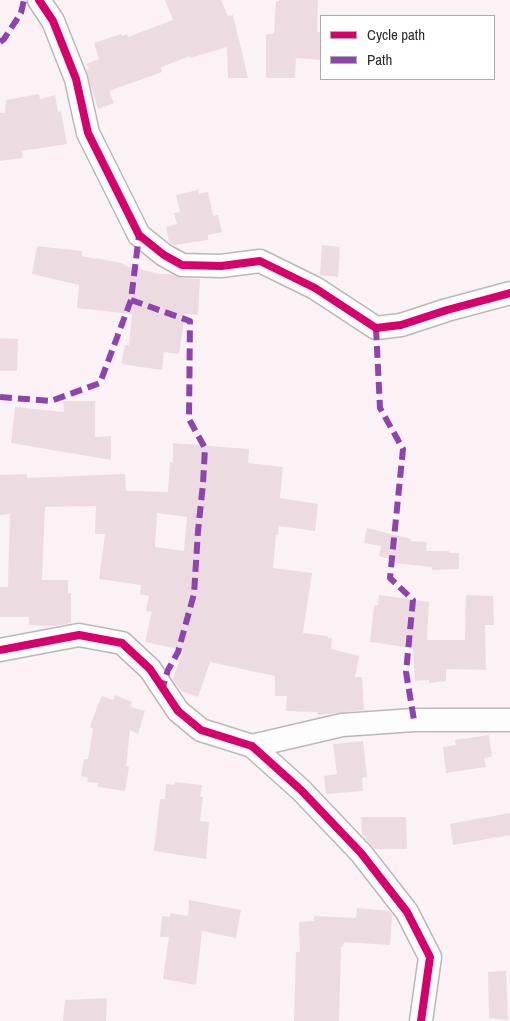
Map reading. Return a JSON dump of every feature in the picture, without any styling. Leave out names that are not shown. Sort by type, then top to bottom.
[{"type":"street","points":[[39,0],[53,21],[76,79],[88,133],[139,235],[164,255],[182,265],[221,266],[260,260],[315,288],[376,328],[401,325],[510,293]]},
{"type":"street","points":[[0,650],[79,635],[122,644],[150,669],[178,711],[200,730],[252,746],[301,790],[362,853],[407,912],[430,957],[421,1021]]},
{"type":"street","points":[[252,746],[342,725],[414,720],[510,720]]},
{"type":"building","points":[[165,0],[221,0],[228,16],[233,15],[248,78],[228,78],[227,47],[190,58],[190,56],[161,67],[162,72],[109,91],[114,103],[98,109],[86,70],[89,69],[86,64],[99,59],[94,43],[121,34],[122,36],[127,34],[128,37],[173,20]]},
{"type":"building","points":[[318,0],[317,32],[320,32],[320,60],[296,58],[295,78],[266,78],[266,34],[274,34],[276,1]]},
{"type":"building","points":[[39,94],[40,99],[55,95],[58,112],[61,111],[67,144],[22,151],[23,158],[0,161],[0,113],[5,113],[6,100]]},
{"type":"building","points":[[198,190],[199,194],[208,192],[213,216],[218,215],[222,232],[208,235],[208,240],[174,245],[169,242],[166,227],[177,224],[174,213],[180,212],[176,195]]},
{"type":"building","points":[[322,245],[340,247],[338,277],[320,275]]},
{"type":"building","points":[[37,246],[82,251],[82,256],[121,263],[126,266],[160,274],[200,279],[198,315],[185,314],[179,354],[164,352],[162,370],[121,364],[125,345],[129,345],[132,314],[77,308],[79,285],[32,274]]},
{"type":"building","points":[[0,338],[18,339],[17,371],[0,371]]},
{"type":"building","points":[[63,401],[95,401],[95,437],[111,436],[111,460],[11,443],[15,407],[64,412]]},
{"type":"building","points":[[173,443],[249,449],[248,463],[283,467],[280,498],[318,504],[315,531],[279,526],[278,535],[276,535],[273,568],[312,573],[303,633],[328,636],[328,638],[332,638],[331,649],[359,656],[355,677],[362,677],[364,710],[318,715],[317,712],[286,711],[287,696],[275,696],[275,676],[210,662],[198,697],[181,691],[173,679],[183,650],[145,642],[152,612],[146,611],[149,596],[140,594],[141,585],[99,579],[105,534],[95,534],[96,506],[45,507],[42,580],[68,580],[68,593],[71,593],[71,623],[55,626],[29,625],[29,617],[0,617],[0,587],[8,587],[10,514],[0,515],[0,475],[27,474],[27,478],[125,474],[126,491],[168,492],[170,462],[173,462]],"holes":[[[157,513],[187,517],[184,551],[155,547]]]},
{"type":"building","points":[[367,528],[411,539],[411,541],[427,542],[426,551],[459,553],[459,569],[432,570],[432,567],[395,563],[395,560],[379,556],[381,546],[364,543]]},
{"type":"building","points":[[379,595],[429,602],[427,640],[465,640],[466,595],[493,596],[494,625],[485,625],[486,670],[446,669],[446,681],[429,683],[429,680],[415,681],[413,648],[370,642],[374,605],[378,605]]},
{"type":"building","points":[[115,695],[132,702],[130,707],[145,711],[138,734],[130,730],[126,766],[129,767],[125,791],[98,787],[98,783],[87,782],[88,778],[81,776],[84,759],[88,759],[93,729],[90,727],[98,705],[102,696],[113,700]]},
{"type":"building","points":[[489,735],[492,757],[484,758],[486,767],[446,773],[443,747],[456,745],[455,740]]},
{"type":"building","points":[[363,741],[367,777],[362,778],[363,791],[326,794],[324,776],[337,774],[333,744]]},
{"type":"building","points":[[175,782],[202,785],[200,797],[203,797],[200,821],[209,822],[206,859],[154,851],[160,799],[165,799],[166,784],[175,785]]},
{"type":"building","points":[[510,813],[510,835],[453,845],[450,824]]},
{"type":"building","points":[[361,817],[406,817],[407,849],[375,849],[366,839],[366,836],[362,835]]},
{"type":"building","points":[[189,900],[241,910],[236,938],[202,931],[196,985],[163,979],[169,937],[160,937],[162,916],[170,917],[170,913],[188,916]]},
{"type":"building","points":[[357,908],[389,911],[392,915],[390,945],[344,942],[343,947],[341,947],[339,1021],[294,1021],[296,952],[300,952],[299,922],[314,921],[314,916],[356,918]]},
{"type":"building","points":[[506,971],[508,1020],[489,1018],[488,972]]},
{"type":"building","points":[[107,998],[106,1021],[63,1021],[65,1000]]},
{"type":"marked path","points":[[0,42],[21,13],[24,0]]},
{"type":"marked path","points":[[0,397],[51,401],[100,383],[131,300],[139,235]]},
{"type":"marked path","points":[[131,300],[190,321],[189,419],[205,448],[194,594],[178,652],[168,670],[163,687]]},
{"type":"marked path","points":[[376,328],[380,408],[403,449],[390,578],[413,600],[406,672],[414,720]]},
{"type":"cycle path","points":[[39,0],[53,21],[76,79],[88,133],[139,235],[164,255],[182,265],[221,266],[260,261],[315,288],[376,328],[401,325],[510,293]]},
{"type":"cycle path","points":[[0,650],[79,635],[122,643],[150,669],[178,711],[201,730],[252,746],[301,790],[361,853],[407,912],[430,957],[421,1021]]}]
